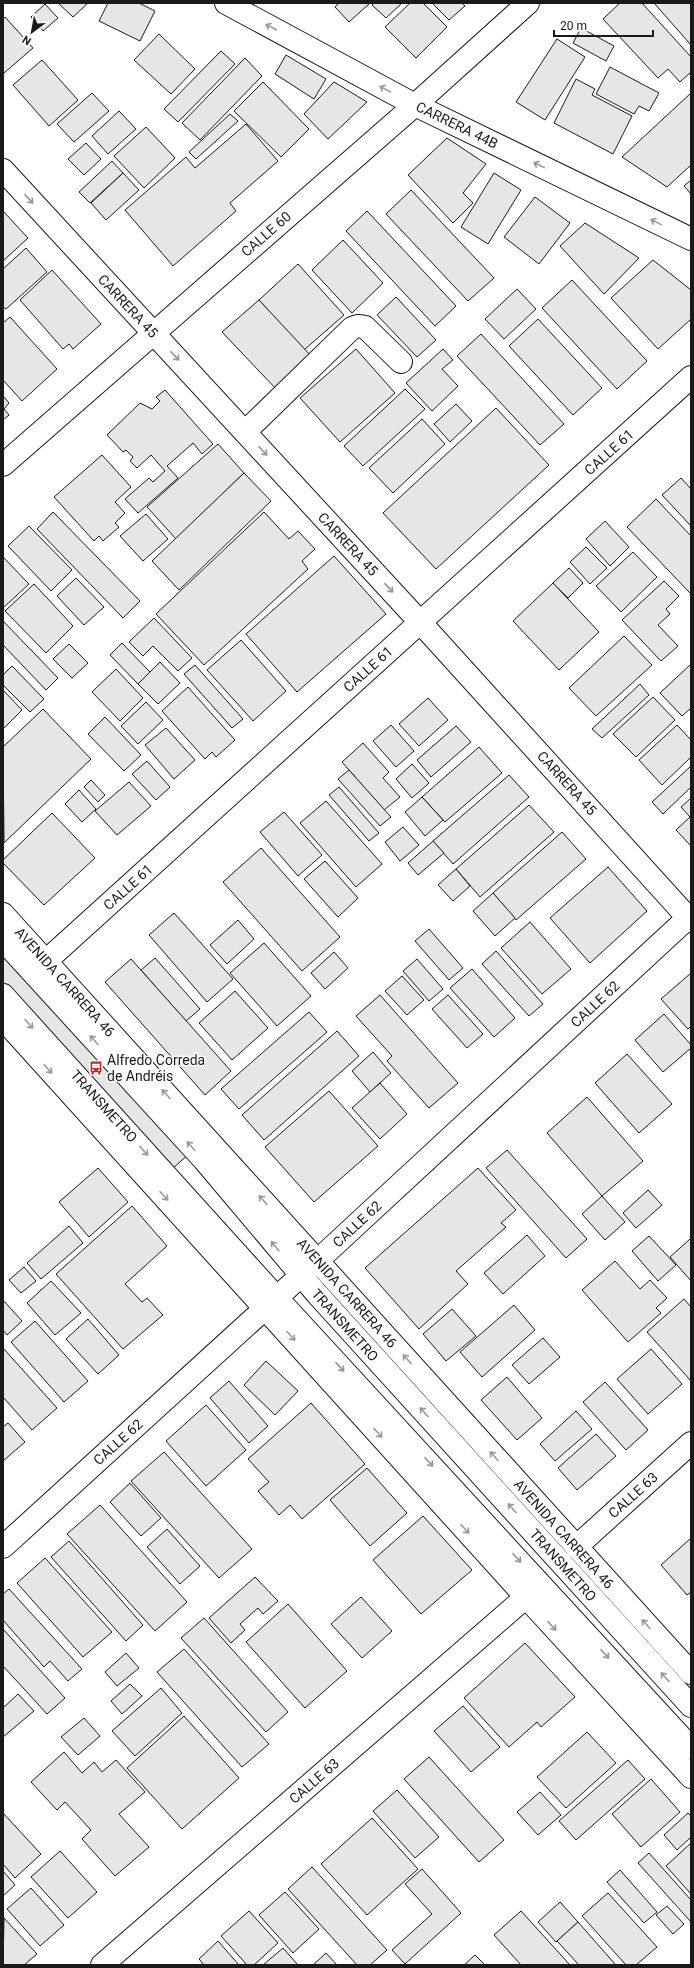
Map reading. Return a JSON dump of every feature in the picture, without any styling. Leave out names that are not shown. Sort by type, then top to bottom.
[{"type":"street","name":"CARRERA 44B","points":[[226,3],[415,105],[691,239]]},
{"type":"street","name":"CALLE 60","points":[[3,465],[153,332],[415,105],[528,3]]},
{"type":"street","name":"CARRERA 45","points":[[3,170],[420,622],[690,918]]},
{"type":"street","points":[[245,432],[352,328],[358,326],[365,328],[401,362]]},
{"type":"street","name":"CALLE 61","points":[[46,961],[691,377]]},
{"type":"street","name":"AVENIDA CARRERA 46","points":[[3,914],[691,1673]]},
{"type":"street","name":"CALLE 62","points":[[3,1547],[690,918]]},
{"type":"street","name":"TRANSMETRO","points":[[3,940],[204,1160],[301,1275],[691,1706]]},
{"type":"street","name":"TRANSMETRO","points":[[3,995],[270,1302],[691,1748]]},
{"type":"street","points":[[3,1019],[270,1302],[526,1597],[691,1777]]},
{"type":"street","name":"CALLE 63","points":[[576,1547],[691,1443]]},
{"type":"street","name":"CALLE 63","points":[[102,1965],[526,1597]]},
{"type":"building","points":[[58,3],[88,3],[73,17]]},
{"type":"building","points":[[108,3],[139,3],[155,11],[140,41],[99,21]]},
{"type":"building","points":[[339,3],[370,3],[349,22],[335,7]]},
{"type":"building","points":[[374,3],[402,3],[386,18],[372,5]]},
{"type":"building","points":[[410,3],[423,3],[447,27],[416,58],[385,27]]},
{"type":"building","points":[[432,3],[462,3],[465,6],[449,20]]},
{"type":"building","points":[[620,3],[642,3],[691,57],[691,72],[680,82],[668,69],[658,78],[603,19]]},
{"type":"building","points":[[654,3],[691,3],[691,45]]},
{"type":"building","points":[[45,4],[58,18],[43,31],[31,17]]},
{"type":"building","points":[[5,17],[33,48],[4,73],[3,19]]},
{"type":"building","points":[[581,28],[614,46],[606,61],[573,43]]},
{"type":"building","points":[[159,34],[195,69],[171,94],[134,60]]},
{"type":"building","points":[[557,39],[585,57],[545,120],[516,102]]},
{"type":"building","points":[[221,51],[235,64],[178,122],[164,109]]},
{"type":"building","points":[[286,55],[326,79],[314,99],[275,74]]},
{"type":"building","points":[[245,58],[262,76],[200,140],[182,123]]},
{"type":"building","points":[[42,60],[78,100],[49,126],[13,85]]},
{"type":"building","points":[[610,67],[659,93],[649,111],[639,106],[634,114],[596,94]]},
{"type":"building","points":[[576,79],[595,89],[592,95],[632,116],[613,154],[554,123]]},
{"type":"building","points":[[263,82],[309,129],[281,157],[234,111]]},
{"type":"building","points":[[334,82],[367,102],[328,139],[304,114]]},
{"type":"building","points":[[92,93],[109,111],[74,142],[57,124]]},
{"type":"building","points":[[691,93],[691,165],[667,187],[622,157]]},
{"type":"building","points":[[119,111],[136,129],[108,154],[92,136]]},
{"type":"building","points":[[230,114],[238,121],[196,159],[189,152]]},
{"type":"building","points":[[246,124],[278,161],[230,203],[236,211],[173,266],[125,210],[186,157],[195,168]]},
{"type":"building","points":[[146,127],[175,158],[144,188],[114,156]]},
{"type":"building","points":[[447,138],[486,164],[463,193],[473,203],[453,223],[408,175]]},
{"type":"building","points":[[86,143],[101,159],[84,175],[68,159]]},
{"type":"building","points":[[112,161],[123,173],[90,203],[79,192]]},
{"type":"building","points":[[123,173],[139,190],[106,220],[91,203]]},
{"type":"building","points":[[494,173],[521,190],[488,244],[461,227]]},
{"type":"building","points":[[691,180],[691,194],[684,186]]},
{"type":"building","points":[[411,190],[494,278],[468,301],[386,214]]},
{"type":"building","points":[[535,197],[570,223],[539,264],[504,237]]},
{"type":"building","points":[[3,211],[28,238],[3,261]]},
{"type":"building","points":[[367,211],[456,306],[435,326],[346,231]]},
{"type":"building","points":[[585,223],[639,258],[604,294],[560,246]]},
{"type":"building","points":[[343,240],[383,283],[352,313],[312,270]]},
{"type":"building","points":[[26,248],[47,272],[6,309],[3,307],[3,269]]},
{"type":"building","points":[[653,260],[691,290],[691,319],[658,349],[611,298]]},
{"type":"building","points":[[298,264],[344,315],[304,350],[259,300]]},
{"type":"building","points":[[52,270],[101,324],[73,349],[69,344],[63,349],[20,300]]},
{"type":"building","points":[[572,280],[647,361],[617,389],[542,308]]},
{"type":"building","points":[[517,289],[536,309],[504,339],[485,319]]},
{"type":"building","points":[[396,297],[436,340],[417,357],[377,315]]},
{"type":"building","points":[[259,300],[313,358],[278,391],[222,332]]},
{"type":"building","points":[[10,317],[57,369],[22,401],[3,380],[3,323]]},
{"type":"building","points":[[538,319],[602,388],[573,415],[509,346]]},
{"type":"building","points":[[481,334],[564,424],[540,445],[457,356]]},
{"type":"building","points":[[356,349],[395,393],[340,442],[300,398]]},
{"type":"building","points":[[443,349],[453,360],[442,369],[458,386],[432,411],[406,383]]},
{"type":"building","points":[[405,389],[425,409],[363,466],[344,446]]},
{"type":"building","points":[[165,390],[213,444],[202,454],[193,443],[167,466],[178,478],[138,513],[125,499],[149,478],[153,482],[165,471],[151,455],[137,468],[130,461],[133,457],[126,450],[123,452],[107,435],[140,403],[152,409],[160,401],[156,397]]},
{"type":"building","points":[[3,396],[9,403],[4,409],[9,415],[3,420]]},
{"type":"building","points":[[456,404],[472,421],[450,442],[434,424]]},
{"type":"building","points":[[496,408],[549,465],[436,569],[383,513]]},
{"type":"building","points":[[422,419],[445,444],[393,493],[369,468]]},
{"type":"building","points":[[218,444],[244,473],[176,539],[147,507]]},
{"type":"building","points":[[102,455],[131,487],[115,502],[125,513],[115,523],[119,527],[103,541],[99,536],[94,541],[54,497]]},
{"type":"building","points":[[244,473],[271,501],[179,590],[152,561]]},
{"type":"building","points":[[681,478],[691,489],[691,526],[662,495]]},
{"type":"building","points":[[656,499],[691,536],[691,594],[627,527]]},
{"type":"building","points":[[53,512],[140,601],[123,618],[37,529]]},
{"type":"building","points":[[264,512],[289,539],[298,531],[315,549],[302,561],[308,569],[204,665],[156,614]]},
{"type":"building","points":[[146,514],[168,539],[143,561],[120,536]]},
{"type":"building","points":[[605,521],[629,547],[610,566],[586,539]]},
{"type":"building","points":[[29,526],[72,570],[51,591],[8,546]]},
{"type":"building","points":[[586,547],[607,568],[590,584],[570,562]]},
{"type":"building","points":[[633,552],[657,577],[621,612],[596,586]]},
{"type":"building","points":[[334,556],[386,614],[297,692],[246,634]]},
{"type":"building","points":[[3,557],[29,584],[3,608]]},
{"type":"building","points":[[569,568],[583,583],[568,598],[553,583]]},
{"type":"building","points":[[76,578],[104,607],[84,625],[57,596]]},
{"type":"building","points":[[664,581],[679,596],[666,609],[670,614],[658,625],[678,646],[661,661],[622,620]]},
{"type":"building","points":[[553,583],[599,632],[559,670],[513,621]]},
{"type":"building","points":[[34,584],[73,626],[46,653],[5,611]]},
{"type":"building","points":[[154,618],[192,658],[178,671],[153,646],[143,656],[129,642]]},
{"type":"building","points":[[3,621],[58,678],[46,690],[3,645]]},
{"type":"building","points":[[624,636],[652,665],[596,716],[569,688]]},
{"type":"building","points":[[241,640],[286,691],[253,721],[207,670]]},
{"type":"building","points":[[122,643],[150,672],[138,684],[110,655]]},
{"type":"building","points":[[69,644],[88,663],[72,678],[53,659]]},
{"type":"building","points":[[160,662],[180,683],[158,704],[138,684]]},
{"type":"building","points":[[691,664],[691,708],[682,716],[660,693]]},
{"type":"building","points":[[195,665],[243,719],[232,728],[184,674]]},
{"type":"building","points":[[12,666],[44,699],[30,712],[3,685],[3,675]]},
{"type":"building","points":[[116,669],[143,698],[120,721],[92,692]]},
{"type":"building","points":[[640,684],[649,695],[602,738],[592,729]]},
{"type":"building","points":[[188,687],[235,740],[216,757],[212,752],[205,759],[162,711]]},
{"type":"building","points":[[3,690],[22,710],[3,729]]},
{"type":"building","points":[[653,697],[675,720],[636,757],[613,734]]},
{"type":"building","points":[[428,698],[448,720],[419,746],[399,724]]},
{"type":"building","points":[[146,702],[163,720],[138,744],[121,726]]},
{"type":"building","points":[[43,709],[91,759],[4,843],[3,747]]},
{"type":"building","points":[[105,717],[141,755],[124,771],[88,734]]},
{"type":"building","points":[[391,725],[414,751],[396,767],[373,741]]},
{"type":"building","points":[[677,725],[691,740],[691,757],[662,785],[639,760]]},
{"type":"building","points":[[456,726],[471,742],[431,777],[417,760]]},
{"type":"building","points":[[166,728],[195,760],[174,779],[145,745]]},
{"type":"building","points":[[363,743],[389,772],[383,778],[400,797],[384,810],[342,762]]},
{"type":"building","points":[[479,747],[502,773],[445,822],[422,797]]},
{"type":"building","points":[[147,761],[170,787],[156,800],[132,774]]},
{"type":"building","points":[[412,764],[429,783],[412,798],[396,779]]},
{"type":"building","points":[[691,766],[691,787],[663,814],[652,802]]},
{"type":"building","points":[[349,770],[391,817],[380,826],[338,779]]},
{"type":"building","points":[[509,775],[529,797],[453,864],[433,841]]},
{"type":"building","points":[[91,780],[105,795],[98,802],[84,787]]},
{"type":"building","points":[[129,782],[151,806],[117,835],[95,811]]},
{"type":"building","points":[[339,787],[379,833],[369,841],[329,795]]},
{"type":"building","points":[[79,790],[96,809],[82,822],[65,804]]},
{"type":"building","points":[[422,797],[443,820],[425,836],[405,812]]},
{"type":"building","points":[[691,798],[691,846],[676,830],[690,817],[681,807]]},
{"type":"building","points":[[326,801],[382,864],[356,887],[300,823]]},
{"type":"building","points":[[529,805],[554,832],[480,897],[456,869]]},
{"type":"building","points":[[284,812],[322,855],[298,876],[260,832]]},
{"type":"building","points":[[52,813],[95,858],[44,905],[3,863],[3,860]]},
{"type":"building","points":[[403,827],[419,845],[400,861],[385,842]]},
{"type":"building","points":[[562,832],[586,859],[516,920],[493,893]]},
{"type":"building","points":[[433,841],[444,853],[418,875],[408,863]]},
{"type":"building","points":[[261,848],[340,937],[302,971],[223,882]]},
{"type":"building","points":[[325,861],[358,898],[338,917],[304,879]]},
{"type":"building","points":[[608,867],[647,911],[590,963],[550,918]]},
{"type":"building","points":[[456,869],[470,886],[453,901],[438,885]]},
{"type":"building","points":[[493,893],[515,918],[495,936],[473,911]]},
{"type":"building","points":[[174,913],[233,979],[207,1002],[149,935]]},
{"type":"building","points":[[238,920],[254,939],[227,964],[210,945]]},
{"type":"building","points":[[530,922],[571,969],[542,994],[501,948]]},
{"type":"building","points":[[429,929],[463,968],[449,980],[415,941]]},
{"type":"building","points":[[264,943],[311,996],[277,1026],[230,973]]},
{"type":"building","name":"Alfredo Correda de Andréis","points":[[3,948],[190,1153],[172,1169],[3,983]]},
{"type":"building","points":[[496,951],[543,1004],[529,1016],[482,964]]},
{"type":"building","points":[[334,952],[348,968],[325,989],[311,973]]},
{"type":"building","points":[[155,958],[200,1009],[186,1021],[141,970]]},
{"type":"building","points":[[131,959],[231,1071],[205,1095],[105,982]]},
{"type":"building","points":[[417,959],[443,989],[429,1001],[403,971]]},
{"type":"building","points":[[472,969],[515,1018],[494,1037],[450,988]]},
{"type":"building","points":[[691,973],[691,1026],[688,1029],[661,999]]},
{"type":"building","points":[[402,976],[424,1000],[407,1015],[385,991]]},
{"type":"building","points":[[235,991],[268,1028],[232,1060],[199,1023]]},
{"type":"building","points":[[380,995],[458,1083],[429,1108],[387,1061],[392,1056],[356,1016]]},
{"type":"building","points":[[448,995],[483,1034],[467,1048],[432,1009]]},
{"type":"building","points":[[309,1012],[327,1032],[239,1109],[221,1089]]},
{"type":"building","points":[[664,1014],[691,1045],[691,1048],[663,1072],[635,1040]]},
{"type":"building","points":[[337,1031],[359,1056],[264,1140],[242,1115]]},
{"type":"building","points":[[373,1052],[391,1073],[370,1092],[352,1071]]},
{"type":"building","points":[[627,1054],[672,1104],[639,1133],[595,1083]]},
{"type":"building","points":[[380,1083],[407,1114],[380,1139],[352,1108]]},
{"type":"building","points":[[329,1091],[378,1146],[314,1202],[265,1147]]},
{"type":"building","points":[[587,1097],[643,1161],[602,1196],[547,1133]]},
{"type":"building","points":[[507,1150],[587,1239],[566,1258],[486,1168]]},
{"type":"building","points":[[98,1168],[128,1202],[89,1237],[59,1202]]},
{"type":"building","points":[[478,1168],[516,1210],[501,1223],[506,1227],[456,1271],[468,1284],[419,1329],[365,1268]]},
{"type":"building","points":[[648,1190],[662,1205],[636,1228],[623,1213]]},
{"type":"building","points":[[602,1196],[625,1222],[605,1240],[582,1214]]},
{"type":"building","points":[[132,1206],[167,1246],[125,1284],[142,1302],[147,1298],[163,1315],[123,1349],[56,1274]]},
{"type":"building","points":[[69,1226],[83,1243],[41,1279],[27,1263]]},
{"type":"building","points":[[527,1235],[545,1256],[503,1294],[484,1273]]},
{"type":"building","points":[[649,1236],[676,1265],[658,1281],[632,1251]]},
{"type":"building","points":[[690,1239],[691,1240],[691,1281],[670,1257]]},
{"type":"building","points":[[615,1261],[640,1289],[650,1280],[667,1298],[656,1308],[661,1313],[628,1342],[582,1290]]},
{"type":"building","points":[[24,1267],[36,1281],[21,1293],[9,1280]]},
{"type":"building","points":[[51,1281],[81,1313],[55,1335],[27,1303]]},
{"type":"building","points":[[684,1299],[691,1307],[691,1381],[647,1332]]},
{"type":"building","points":[[3,1300],[22,1321],[7,1335],[3,1330]]},
{"type":"building","points":[[514,1305],[535,1330],[482,1377],[460,1352]]},
{"type":"building","points":[[452,1309],[476,1336],[446,1361],[423,1334]]},
{"type":"building","points":[[88,1319],[119,1355],[98,1374],[66,1339]]},
{"type":"building","points":[[35,1321],[88,1381],[64,1402],[11,1342]]},
{"type":"building","points":[[543,1338],[560,1357],[529,1384],[512,1365]]},
{"type":"building","points":[[3,1348],[57,1408],[32,1430],[3,1397]]},
{"type":"building","points":[[651,1349],[682,1384],[648,1414],[617,1379]]},
{"type":"building","points":[[266,1361],[298,1391],[275,1415],[244,1385]]},
{"type":"building","points":[[507,1377],[542,1418],[517,1440],[481,1400]]},
{"type":"building","points":[[229,1381],[268,1426],[249,1443],[210,1398]]},
{"type":"building","points":[[605,1382],[648,1430],[626,1450],[583,1402]]},
{"type":"building","points":[[311,1403],[365,1464],[302,1519],[290,1505],[279,1515],[258,1491],[269,1482],[248,1459]]},
{"type":"building","points":[[206,1405],[246,1450],[206,1486],[166,1441]]},
{"type":"building","points":[[576,1411],[592,1429],[555,1461],[540,1444]]},
{"type":"building","points":[[8,1423],[25,1442],[3,1461],[3,1427]]},
{"type":"building","points":[[596,1434],[616,1456],[577,1490],[558,1468]]},
{"type":"building","points":[[164,1452],[252,1549],[219,1578],[131,1481]]},
{"type":"building","points":[[367,1468],[407,1513],[370,1546],[330,1500]]},
{"type":"building","points":[[130,1483],[161,1518],[141,1536],[110,1502]]},
{"type":"building","points":[[100,1505],[187,1602],[155,1631],[67,1534]]},
{"type":"building","points":[[423,1516],[472,1570],[421,1614],[373,1560]]},
{"type":"building","points":[[167,1529],[200,1566],[180,1584],[147,1547]]},
{"type":"building","points":[[691,1538],[691,1592],[687,1595],[661,1565]]},
{"type":"building","points":[[69,1541],[143,1625],[126,1641],[51,1557]]},
{"type":"building","points":[[45,1558],[112,1632],[83,1657],[17,1583]]},
{"type":"building","points":[[255,1577],[278,1601],[263,1614],[258,1608],[240,1624],[245,1630],[231,1643],[209,1618]]},
{"type":"building","points":[[9,1589],[82,1669],[68,1681],[50,1661],[44,1667],[3,1620],[3,1594]]},
{"type":"building","points":[[361,1597],[392,1631],[362,1658],[331,1624]]},
{"type":"building","points":[[288,1604],[347,1671],[305,1708],[246,1642]]},
{"type":"building","points":[[204,1618],[288,1712],[266,1732],[181,1638]]},
{"type":"building","points":[[3,1629],[65,1698],[47,1714],[3,1666]]},
{"type":"building","points":[[525,1643],[575,1697],[541,1727],[537,1722],[509,1747],[464,1698]]},
{"type":"building","points":[[184,1649],[269,1744],[242,1767],[157,1672]]},
{"type":"building","points":[[126,1653],[139,1668],[117,1686],[105,1672]]},
{"type":"building","points":[[130,1684],[142,1696],[122,1714],[111,1701]]},
{"type":"building","points":[[161,1688],[182,1713],[135,1756],[112,1731]]},
{"type":"building","points":[[18,1694],[34,1711],[3,1737],[3,1708]]},
{"type":"building","points":[[463,1706],[500,1747],[471,1772],[434,1731]]},
{"type":"building","points":[[184,1716],[239,1778],[182,1829],[127,1768]]},
{"type":"building","points":[[84,1718],[100,1736],[78,1755],[61,1737]]},
{"type":"building","points":[[587,1732],[616,1763],[566,1808],[537,1777]]},
{"type":"building","points":[[64,1752],[82,1773],[94,1762],[102,1772],[116,1760],[145,1792],[119,1814],[149,1847],[115,1876],[82,1839],[91,1830],[65,1802],[57,1810],[31,1782]]},
{"type":"building","points":[[429,1757],[504,1840],[479,1862],[404,1779]]},
{"type":"building","points":[[628,1760],[645,1779],[576,1840],[559,1821]]},
{"type":"building","points":[[651,1779],[680,1812],[641,1847],[612,1814]]},
{"type":"building","points":[[397,1790],[439,1837],[415,1858],[373,1811]]},
{"type":"building","points":[[540,1792],[561,1815],[538,1835],[517,1812]]},
{"type":"building","points":[[3,1813],[41,1854],[15,1878],[3,1864]]},
{"type":"building","points":[[688,1813],[691,1816],[691,1837],[677,1850],[664,1835]]},
{"type":"building","points":[[372,1818],[418,1869],[367,1915],[321,1864]]},
{"type":"building","points":[[691,1843],[691,1894],[666,1866]]},
{"type":"building","points":[[60,1851],[97,1892],[68,1918],[31,1877]]},
{"type":"building","points":[[649,1853],[691,1900],[691,1922],[638,1863]]},
{"type":"building","points":[[312,1867],[387,1950],[370,1965],[357,1965],[288,1889]]},
{"type":"building","points":[[422,1869],[461,1913],[405,1964],[392,1950],[432,1914],[405,1884]]},
{"type":"building","points":[[620,1870],[657,1912],[644,1923],[607,1882]]},
{"type":"building","points":[[3,1871],[15,1885],[3,1896]]},
{"type":"building","points":[[31,1888],[64,1925],[40,1946],[7,1909]]},
{"type":"building","points":[[285,1892],[319,1929],[293,1953],[259,1915]]},
{"type":"building","points":[[608,1893],[657,1947],[636,1965],[626,1965],[582,1916]]},
{"type":"building","points":[[560,1902],[578,1922],[556,1942],[538,1922]]},
{"type":"building","points":[[667,1906],[684,1924],[673,1934],[656,1915]]},
{"type":"building","points":[[249,1911],[278,1943],[254,1965],[247,1965],[221,1936]]},
{"type":"building","points":[[521,1911],[570,1965],[521,1965],[494,1935]]},
{"type":"building","points":[[4,1918],[37,1954],[24,1965],[3,1965]]},
{"type":"building","points":[[578,1922],[615,1964],[614,1965],[579,1965],[557,1941]]},
{"type":"building","points":[[218,1941],[239,1965],[204,1965],[199,1959]]},
{"type":"building","points":[[283,1948],[298,1965],[263,1965]]},
{"type":"building","points":[[326,1953],[337,1965],[313,1965]]},
{"type":"building","points":[[475,1955],[485,1965],[464,1965]]},
{"type":"place","name":"Alfredo Correda de Andréis","points":[[96,1068]]}]
